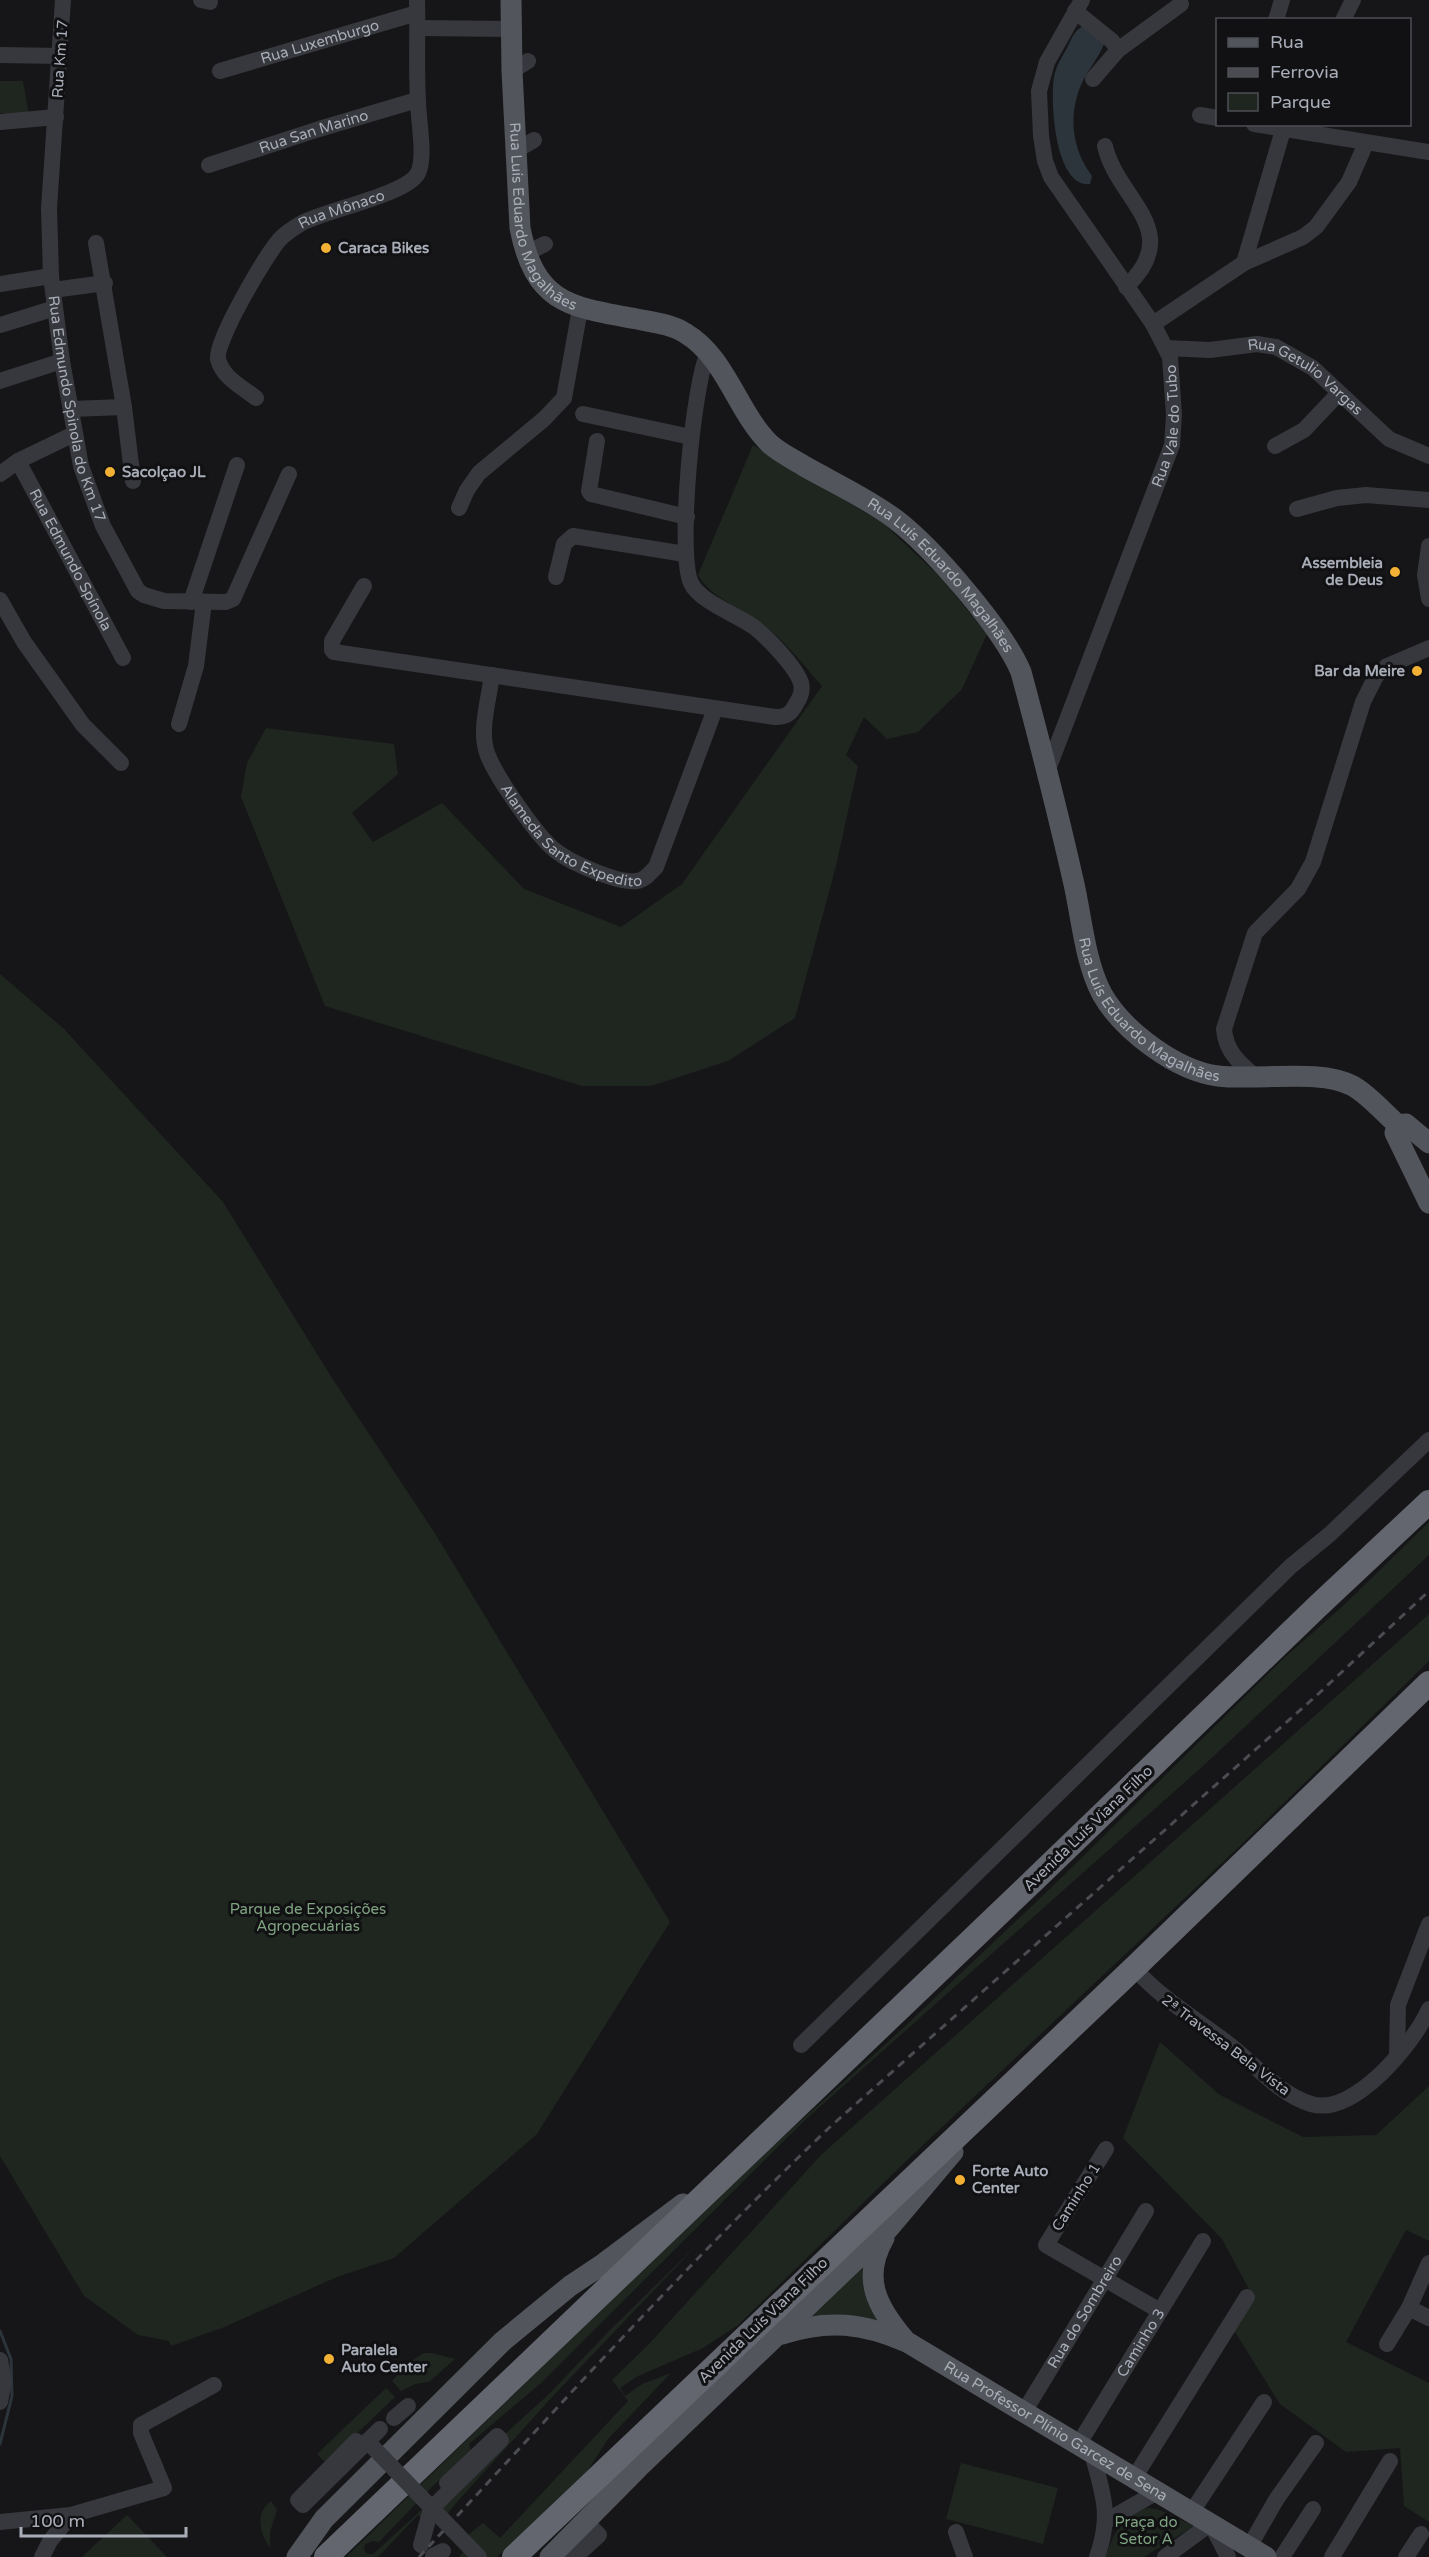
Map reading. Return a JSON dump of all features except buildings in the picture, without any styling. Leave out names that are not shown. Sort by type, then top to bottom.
[{"type":"highway","name":"Avenida Luís Viana Filho","points":[[326,2557],[1318,1605],[1429,1502]]},
{"type":"highway","name":"Avenida Luís Viana Filho","points":[[514,2557],[1134,1968],[1429,1683]]},
{"type":"main road","name":"Rua Luís Eduardo Magalhães","points":[[511,0],[511,29],[520,66],[515,151],[520,228],[525,254],[539,279],[548,293],[580,309],[656,322],[684,333],[708,353],[770,443],[895,519],[947,570],[1015,657],[1021,672],[1047,772],[1095,980],[1112,1009],[1143,1040],[1188,1068],[1219,1076],[1257,1078],[1321,1076],[1341,1080],[1355,1087],[1398,1125],[1406,1124],[1429,1143]]},
{"type":"main road","points":[[1398,1125],[1395,1132],[1400,1147],[1429,1203]]},
{"type":"main road","name":"Avenida Luís Viana Filho","points":[[550,2557],[638,2468],[889,2228],[1011,2083]]},
{"type":"main road","name":"Avenida Luís Viana Filho","points":[[297,2557],[324,2519],[503,2340],[570,2286],[603,2264],[748,2154]]},
{"type":"main road","name":"Rua Professor Plínio Garcez de Sena","points":[[889,2228],[878,2248],[873,2265],[873,2282],[878,2301],[887,2319],[906,2342]]},
{"type":"main road","name":"Rua Professor Plínio Garcez de Sena","points":[[779,2335],[814,2326],[839,2324],[865,2326],[906,2342],[1258,2552]]},
{"type":"street","name":"Rua Km 17","points":[[56,117],[63,0]]},
{"type":"street","points":[[1277,18],[1282,0]]},
{"type":"street","points":[[1344,18],[1353,0]]},
{"type":"street","points":[[1092,79],[1118,50],[1181,4]]},
{"type":"street","points":[[1078,5],[1118,50]]},
{"type":"street","name":"Rua Vale do Tubo","points":[[1047,772],[1172,445],[1173,395],[1171,366],[1166,348],[1153,324],[1051,177],[1045,161],[1038,91],[1047,62],[1078,5]]},
{"type":"street","name":"Rua Luxemburgo","points":[[220,71],[417,14],[511,29]]},
{"type":"street","name":"Rua Mônaco","points":[[256,398],[230,379],[221,368],[218,357],[219,347],[227,328],[280,239],[289,231],[315,217],[400,188],[418,174],[421,160],[417,100],[417,14]]},
{"type":"street","points":[[0,56],[60,56]]},
{"type":"street","name":"Rua San Marino","points":[[209,165],[417,100]]},
{"type":"street","points":[[1200,115],[1216,118]]},
{"type":"street","points":[[0,122],[56,117]]},
{"type":"street","name":"Rua Edmundo Spinola do Km 17","points":[[56,117],[49,208],[52,283],[62,361],[81,466],[103,526],[132,582],[144,595],[164,601],[226,602],[235,596],[289,474]]},
{"type":"street","points":[[1264,126],[1429,152]]},
{"type":"street","points":[[1244,263],[1283,130]]},
{"type":"street","points":[[515,151],[534,140]]},
{"type":"street","points":[[1153,324],[1244,263],[1303,237],[1316,227],[1349,182],[1366,143]]},
{"type":"street","points":[[1105,146],[1113,169],[1149,225],[1148,255],[1140,274],[1126,287]]},
{"type":"street","points":[[96,243],[105,283],[133,481]]},
{"type":"street","points":[[525,254],[545,244]]},
{"type":"street","points":[[0,276],[0,284],[105,283]]},
{"type":"street","points":[[0,326],[55,308]]},
{"type":"street","points":[[459,508],[467,490],[479,473],[564,398],[568,386],[580,309]]},
{"type":"street","name":"Rua Getulio Vargas","points":[[1166,348],[1210,350],[1257,344],[1276,347],[1313,368],[1389,439],[1429,456]]},
{"type":"street","points":[[364,585],[332,641],[331,646],[334,652],[716,709],[783,717],[791,713],[801,696],[801,683],[789,664],[760,633],[696,591],[687,573],[685,554],[691,437],[702,365],[708,353]]},
{"type":"street","points":[[0,381],[62,361]]},
{"type":"street","points":[[1275,446],[1304,430],[1339,393]]},
{"type":"street","points":[[71,409],[124,407]]},
{"type":"street","points":[[583,414],[691,437]]},
{"type":"street","points":[[0,474],[18,462],[74,434]]},
{"type":"street","points":[[597,441],[589,490],[591,494],[687,517]]},
{"type":"street","name":"Rua Edmundo Spínola","points":[[18,462],[123,658]]},
{"type":"street","points":[[179,724],[196,666],[198,602],[237,465]]},
{"type":"street","points":[[1297,509],[1337,498],[1366,495],[1429,500]]},
{"type":"street","points":[[556,577],[564,544],[573,536],[685,554]]},
{"type":"street","points":[[1429,546],[1425,575],[1429,599]]},
{"type":"street","points":[[0,600],[24,642],[83,725],[121,763]]},
{"type":"street","points":[[1257,1078],[1232,1056],[1225,1042],[1224,1029],[1255,933],[1298,889],[1309,869],[1363,702],[1376,676],[1387,666],[1429,648]]},
{"type":"street","name":"Alameda Santo Expedito","points":[[492,675],[485,728],[486,752],[526,816],[557,852],[612,877],[636,881],[644,879],[656,867],[716,709]]},
{"type":"street","points":[[801,2045],[1291,1566],[1330,1534],[1429,1440]]},
{"type":"street","points":[[1397,2055],[1398,2005],[1429,1924]]},
{"type":"street","name":"2ª Travessa Bela Vista","points":[[1134,1968],[1160,1995],[1227,2043],[1283,2090],[1312,2105],[1326,2105],[1350,2096],[1376,2079],[1410,2043],[1429,2009]]},
{"type":"street","name":"Caminho 1","points":[[1104,2279],[1046,2245],[1106,2149]]},
{"type":"street","name":"Rua do Sombreiro","points":[[1024,2412],[1146,2211]]},
{"type":"street","name":"Caminho 3","points":[[1085,2449],[1160,2311],[1203,2241]]},
{"type":"street","points":[[1387,2344],[1409,2308],[1429,2263]]},
{"type":"street","points":[[1104,2279],[1160,2311]]},
{"type":"street","points":[[1134,2478],[1247,2297]]},
{"type":"street","points":[[1409,2308],[1429,2318]]},
{"type":"street","points":[[0,2360],[4,2381],[0,2402]]},
{"type":"street","points":[[0,2522],[71,2515],[164,2488],[141,2433],[141,2425],[214,2385]]},
{"type":"street","points":[[1191,2513],[1264,2402]]},
{"type":"street","points":[[394,2418],[408,2406]]},
{"type":"street","points":[[380,2429],[362,2441],[431,2509],[442,2547]]},
{"type":"street","points":[[431,2509],[501,2440],[497,2436],[447,2483],[450,2486],[482,2454]]},
{"type":"street","points":[[1258,2552],[1276,2500],[1316,2443]]},
{"type":"street","points":[[1085,2449],[1104,2499],[1106,2520],[1097,2557]]},
{"type":"street","points":[[1332,2557],[1390,2462]]},
{"type":"street","points":[[1106,2520],[1157,2492]]},
{"type":"street","points":[[431,2509],[442,2547]]},
{"type":"street","points":[[1282,2557],[1313,2509]]},
{"type":"street","points":[[42,2557],[50,2541],[71,2515]]},
{"type":"street","points":[[1165,2557],[1211,2525],[1228,2557]]},
{"type":"street","points":[[563,2557],[593,2529],[599,2535],[575,2557]]},
{"type":"street","points":[[956,2532],[965,2557]]},
{"type":"street","points":[[1406,2557],[1421,2534]]},
{"type":"street","points":[[567,2557],[592,2536]]},
{"type":"street","points":[[442,2547],[479,2557]]},
{"type":"green space","points":[[0,81],[23,81],[29,115],[0,113]]},
{"type":"green space","points":[[753,445],[883,523],[940,577],[987,634],[962,689],[918,732],[887,739],[864,717],[846,755],[858,766],[836,866],[795,1018],[728,1061],[651,1086],[582,1086],[325,1006],[241,797],[247,763],[266,728],[394,744],[398,774],[352,813],[373,842],[442,803],[524,889],[621,927],[682,884],[822,686],[777,636],[760,622],[710,590],[698,575]]},
{"type":"green space","name":"Parque de Exposições Agropecuárias","points":[[0,974],[64,1029],[223,1202],[332,1378],[436,1535],[670,1922],[537,2134],[394,2258],[337,2277],[222,2328],[171,2346],[169,2341],[138,2335],[84,2296],[0,2156]]},
{"type":"green space","points":[[1429,1522],[1429,1555],[1203,1766],[804,2121],[541,2383],[469,2444],[471,2451],[432,2487],[379,2542],[373,2541],[365,2544],[364,2549],[367,2554],[373,2554],[550,2393],[609,2331],[700,2242],[553,2396],[440,2523],[424,2520],[418,2515],[378,2557],[346,2557],[731,2184],[901,2030],[1056,1883],[1284,1658],[1344,1605]]},
{"type":"green space","points":[[1429,1614],[1429,1661],[1241,1845],[903,2164],[737,2326],[703,2348],[638,2376],[620,2388],[625,2396],[642,2384],[671,2373],[608,2439],[588,2470],[497,2557],[459,2557],[464,2551],[458,2543],[483,2523],[500,2538],[628,2401],[612,2380],[648,2345],[822,2154]]},
{"type":"green space","points":[[1160,2042],[1220,2095],[1303,2137],[1376,2135],[1429,2086],[1429,2241],[1406,2230],[1346,2342],[1429,2383],[1429,2522],[1404,2506],[1400,2448],[1346,2452],[1280,2404],[1230,2324],[1250,2291],[1222,2239],[1123,2138]]},
{"type":"green space","points":[[865,2261],[863,2286],[879,2324],[800,2322]]},
{"type":"green space","points":[[424,2353],[455,2359],[429,2382],[415,2384],[401,2391],[392,2381],[408,2363]]},
{"type":"green space","points":[[386,2388],[395,2397],[326,2463],[317,2454]]},
{"type":"green space","points":[[961,2463],[1058,2488],[1043,2544],[946,2519]]},
{"type":"green space","points":[[271,2501],[277,2510],[270,2532],[270,2548],[260,2524],[262,2512]]},
{"type":"green space","name":"Praça do Setor A","points":[[1149,2508],[1160,2510],[1194,2526],[1144,2557],[1105,2557],[1120,2525],[1132,2514]]},
{"type":"green space","points":[[127,2515],[167,2557],[82,2557]]},
{"type":"shaded area","points":[[1083,26],[1104,44],[1081,85],[1074,108],[1076,144],[1092,176],[1090,184],[1078,182],[1069,172],[1062,158],[1057,141],[1053,105],[1056,69],[1073,36]]},
{"type":"waterway","points":[[0,2331],[11,2359],[12,2396],[0,2444]]},
{"type":"railway","points":[[419,2557],[673,2284],[831,2126],[1316,1696],[1429,1591]]},
{"type":"place","name":"Caraca Bikes","points":[[326,248]]},
{"type":"place","name":"Sacolçao JL","points":[[110,472]]},
{"type":"place","name":"Assembleia de Deus","points":[[1395,572]]},
{"type":"place","name":"Bar da Meire","points":[[1417,671]]},
{"type":"place","name":"Forte Auto Center","points":[[960,2180]]},
{"type":"place","name":"Paralela Auto Center","points":[[329,2359]]}]
